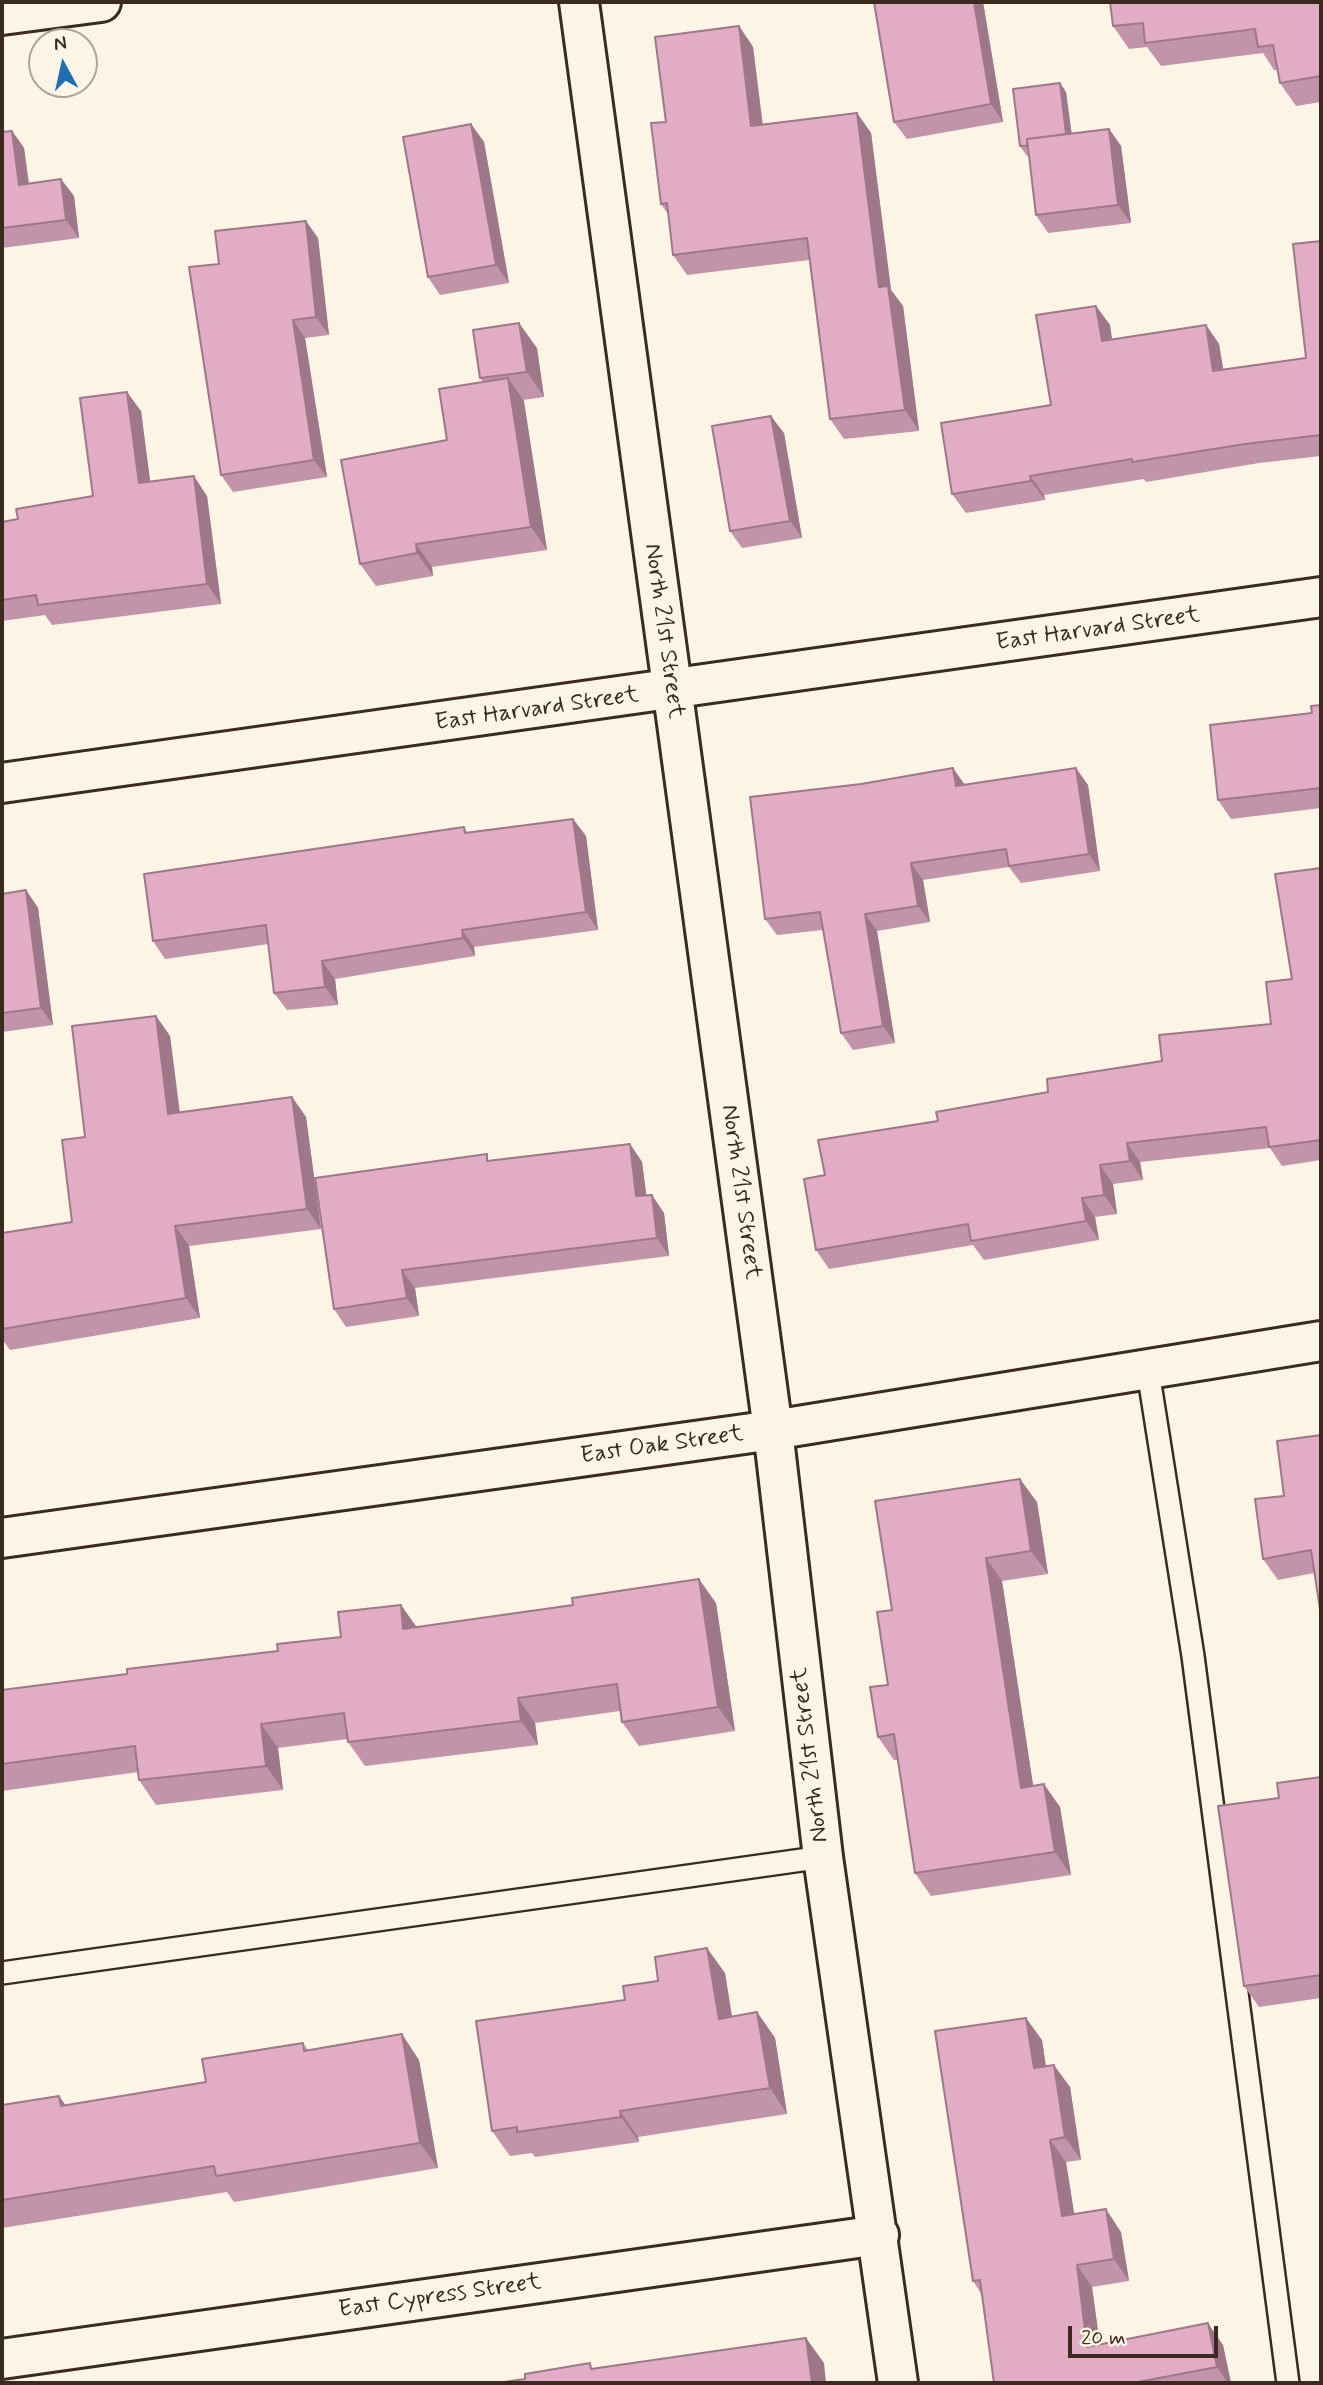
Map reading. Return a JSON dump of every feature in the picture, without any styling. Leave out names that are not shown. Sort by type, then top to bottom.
[{"type":"street","points":[[2,15],[102,2]]},
{"type":"street","name":"North 21st Street","points":[[579,2],[773,1430],[823,1857],[898,2383]]},
{"type":"street","name":"East Harvard Street","points":[[2,783],[671,691],[1321,597]]},
{"type":"street","name":"East Oak Street","points":[[2,1538],[773,1430],[1321,1341]]},
{"type":"street","name":"East Cypress Street","points":[[2,2359],[879,2235]]},
{"type":"lane","points":[[1148,1371],[1193,1656],[1288,2383]]},
{"type":"lane","points":[[2,1973],[823,1857]]},
{"type":"building","points":[[874,2],[974,2],[991,104],[894,122]]},
{"type":"building","points":[[1110,2],[1321,2],[1321,76],[1280,83],[1273,45],[1258,47],[1255,29],[1145,43],[1143,23],[1113,26]]},
{"type":"building","points":[[739,26],[751,126],[857,113],[879,287],[888,286],[905,410],[830,419],[807,238],[673,255],[667,203],[661,204],[651,123],[666,122],[655,37]]},
{"type":"building","points":[[1060,83],[1066,134],[1027,139],[1027,146],[1020,146],[1013,89]]},
{"type":"building","points":[[471,124],[496,265],[428,277],[403,137]]},
{"type":"building","points":[[1109,129],[1118,205],[1036,215],[1027,139]]},
{"type":"building","points":[[12,131],[19,185],[61,179],[66,220],[2,228],[2,132]]},
{"type":"building","points":[[306,221],[316,317],[293,320],[314,460],[221,475],[189,267],[219,264],[215,231]]},
{"type":"building","points":[[1321,241],[1321,435],[1132,462],[1132,459],[1030,476],[1031,481],[952,494],[941,423],[1051,405],[1036,315],[1096,306],[1102,341],[1206,325],[1213,371],[1306,358],[1293,244]]},
{"type":"building","points":[[519,323],[527,372],[480,378],[473,330]]},
{"type":"building","points":[[508,378],[531,527],[416,544],[417,553],[360,564],[341,460],[447,440],[439,389]]},
{"type":"building","points":[[127,392],[139,483],[194,476],[207,584],[38,605],[36,595],[2,600],[2,522],[18,519],[16,509],[93,496],[80,398]]},
{"type":"building","points":[[771,416],[790,521],[730,531],[712,426]]},
{"type":"building","points":[[1321,705],[1321,788],[1218,800],[1210,725],[1312,713],[1311,706]]},
{"type":"building","points":[[953,768],[956,786],[1076,768],[1089,854],[1009,866],[1006,849],[911,863],[918,906],[865,914],[883,1026],[841,1033],[820,912],[765,919],[750,797],[861,784]]},
{"type":"building","points":[[573,819],[586,912],[462,930],[463,938],[322,961],[325,987],[274,993],[266,925],[153,941],[144,874],[464,827],[465,833]]},
{"type":"building","points":[[1321,868],[1321,1140],[1269,1147],[1266,1127],[1127,1143],[1130,1161],[1100,1165],[1104,1195],[1082,1198],[1086,1221],[971,1241],[968,1224],[816,1250],[804,1179],[825,1175],[818,1140],[938,1121],[936,1112],[1048,1092],[1047,1079],[1162,1061],[1159,1035],[1271,1024],[1266,982],[1292,979],[1275,874]]},
{"type":"building","points":[[26,890],[41,1008],[2,1013],[2,894]]},
{"type":"building","points":[[156,1016],[168,1114],[292,1097],[307,1209],[175,1226],[186,1298],[2,1329],[2,1233],[72,1222],[62,1140],[85,1137],[72,1026]]},
{"type":"building","points":[[630,1144],[636,1196],[652,1195],[657,1238],[402,1270],[407,1298],[334,1309],[315,1178],[487,1154],[487,1161]]},
{"type":"building","points":[[1321,1435],[1321,1616],[1311,1550],[1263,1559],[1255,1499],[1284,1496],[1277,1441]]},
{"type":"building","points":[[1020,1479],[1031,1551],[986,1558],[1021,1788],[1044,1784],[1055,1852],[915,1873],[894,1734],[878,1737],[870,1687],[888,1685],[877,1612],[892,1610],[875,1501]]},
{"type":"building","points":[[699,1579],[718,1707],[622,1722],[617,1684],[518,1698],[521,1721],[348,1742],[344,1713],[261,1724],[266,1766],[139,1780],[135,1746],[2,1764],[2,1690],[127,1674],[127,1669],[278,1651],[277,1644],[341,1637],[338,1612],[401,1605],[403,1629],[573,1605],[572,1598]]},
{"type":"building","points":[[1321,1777],[1321,1975],[1244,1986],[1218,1806],[1279,1798],[1277,1783]]},
{"type":"building","points":[[707,1948],[719,2019],[757,2012],[770,2088],[620,2111],[621,2117],[517,2132],[517,2127],[492,2131],[476,2021],[625,2000],[623,1986],[658,1981],[655,1957]]},
{"type":"building","points":[[1026,2018],[1034,2068],[1054,2065],[1065,2137],[1050,2140],[1062,2216],[1106,2209],[1114,2259],[1077,2265],[1087,2347],[1208,2323],[1217,2367],[1133,2383],[994,2383],[980,2280],[973,2281],[935,2031]]},
{"type":"building","points":[[402,2034],[420,2143],[216,2176],[214,2166],[2,2200],[2,2105],[59,2096],[61,2106],[206,2082],[202,2059],[303,2043],[304,2051]]},
{"type":"building","points":[[806,2338],[812,2383],[497,2383],[525,2379],[525,2374],[590,2363],[591,2369]]}]
